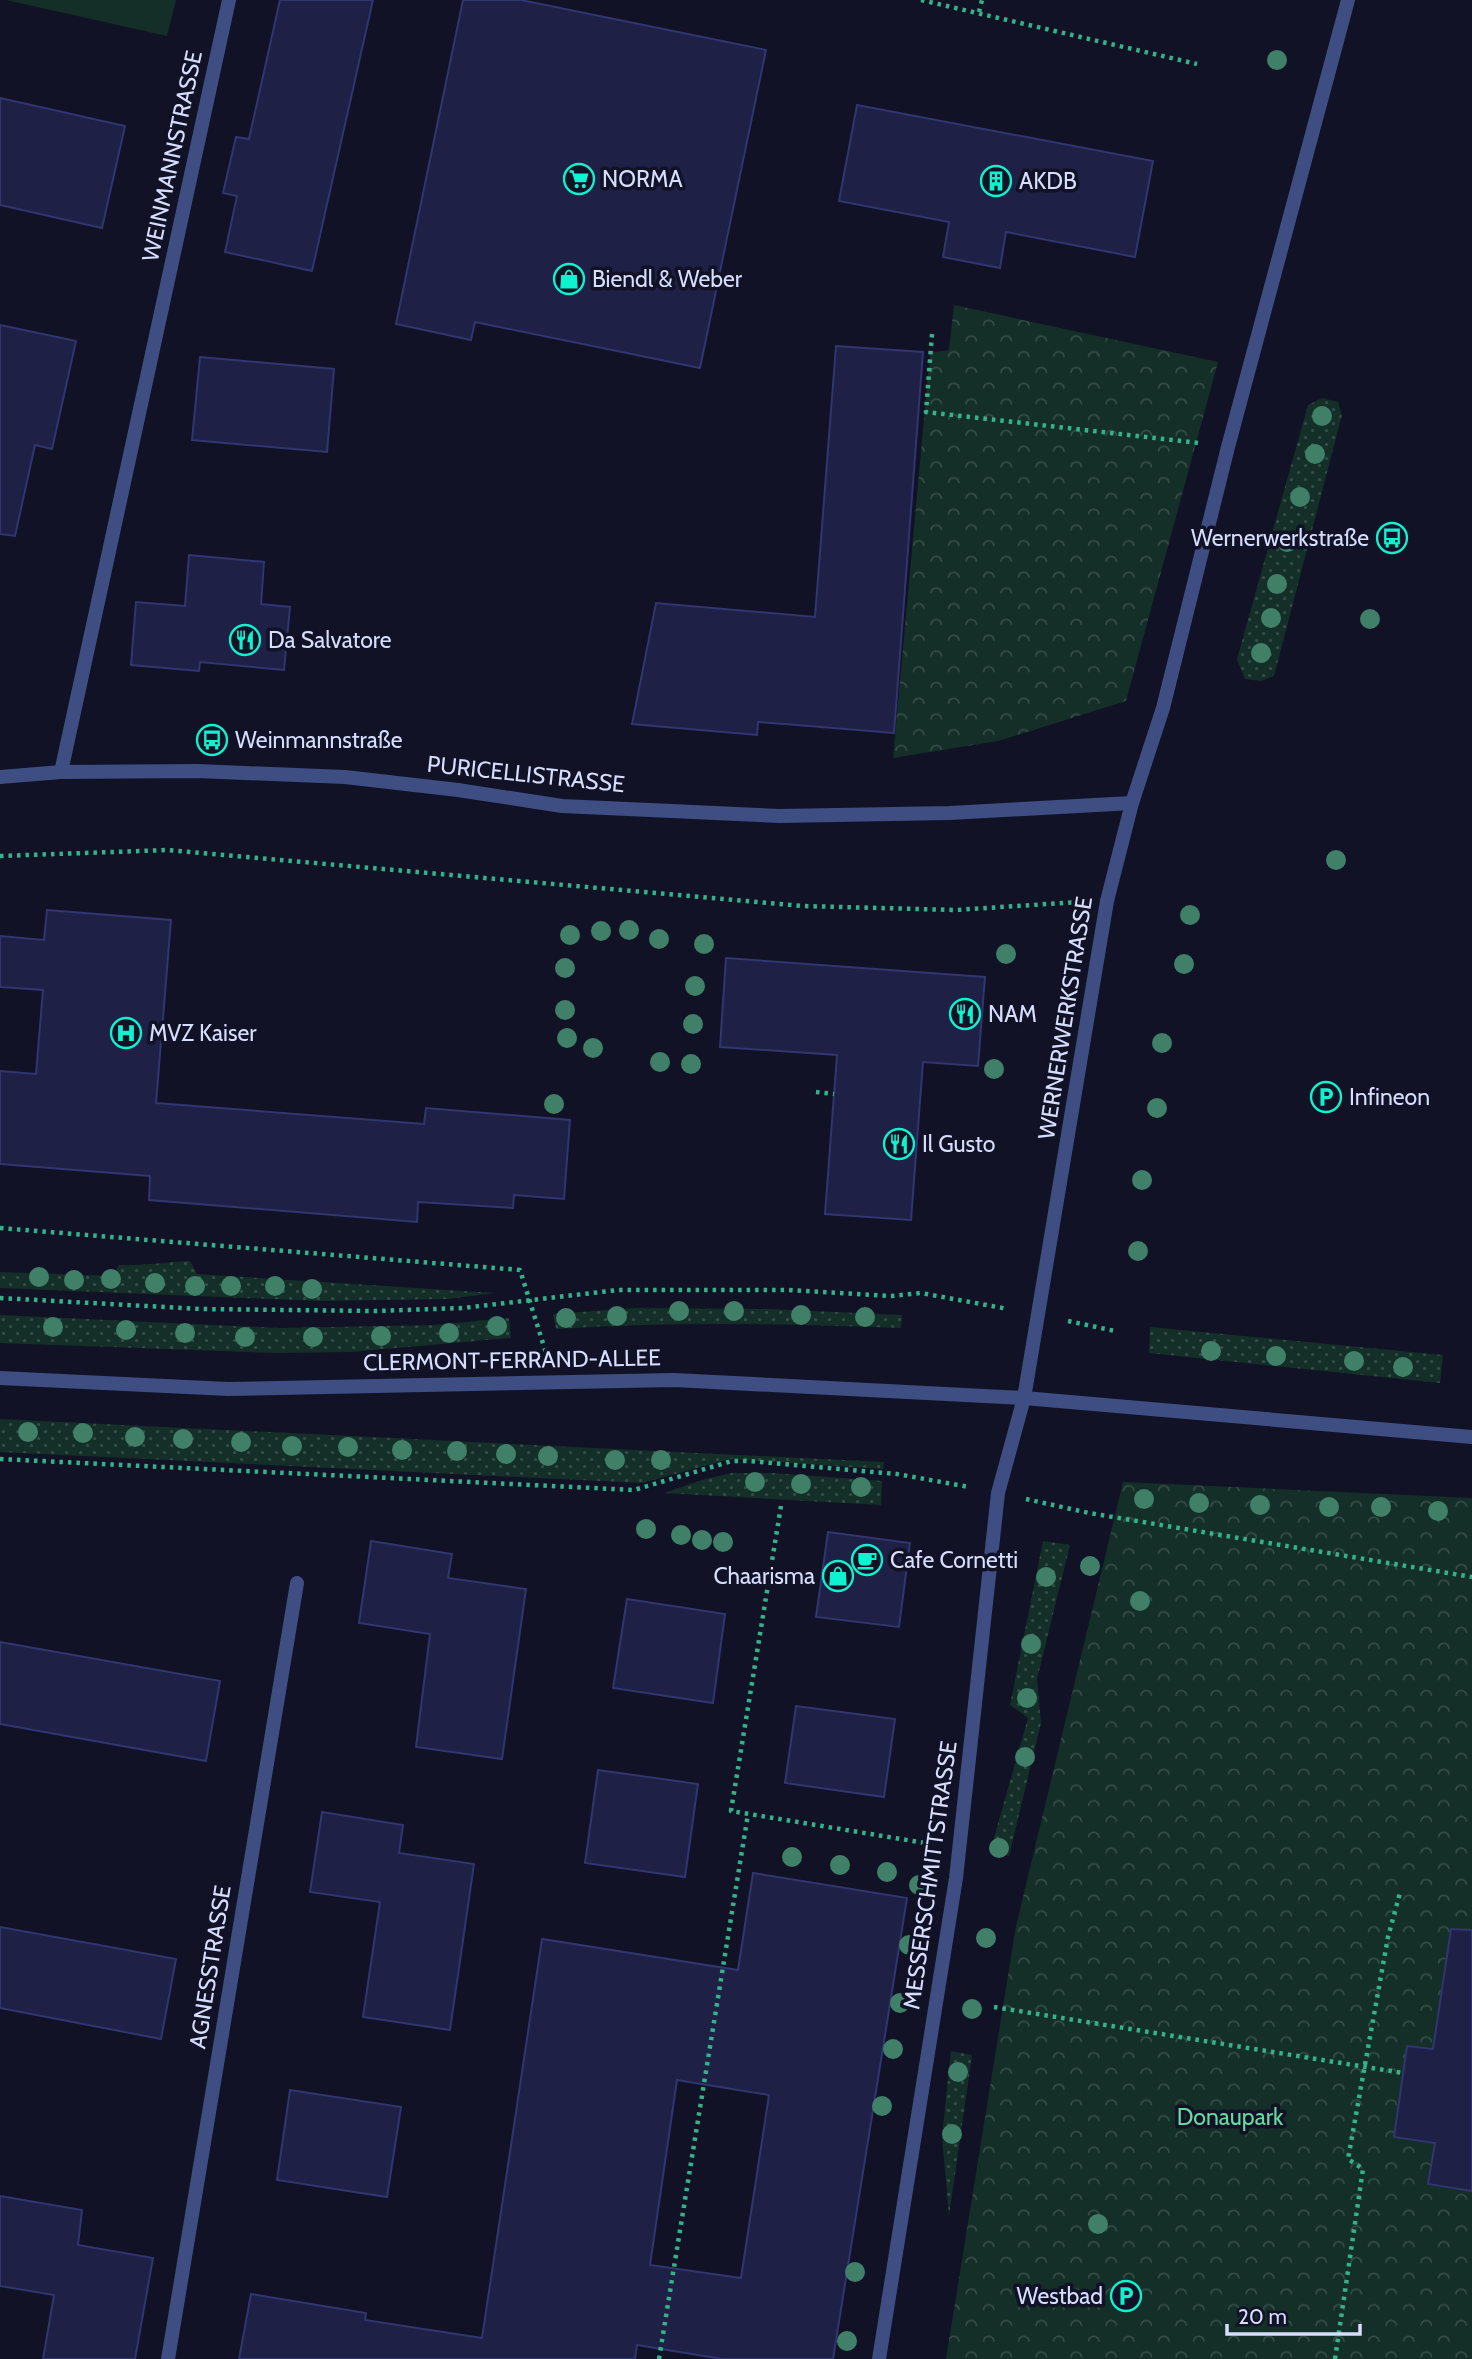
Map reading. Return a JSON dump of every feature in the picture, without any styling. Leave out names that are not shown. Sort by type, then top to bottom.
[{"type":"street","name":"WEINMANNSTRASSE","points":[[61,772],[229,0]]},
{"type":"street","name":"WERNERWERKSTRASSE","points":[[1024,1398],[1040,1316],[1107,901],[1132,803],[1163,708],[1228,447],[1348,0]]},
{"type":"street","name":"PURICELLISTRASSE","points":[[0,777],[61,772],[197,771],[345,777],[562,806],[779,816],[950,813],[1132,803]]},
{"type":"street","name":"CLERMONT-FERRAND-ALLEE","points":[[0,1378],[228,1389],[674,1380],[1024,1398],[1472,1437]]},
{"type":"street","name":"MESSERSCHMITTSTRASSE","points":[[878,2359],[959,1848],[998,1493],[1024,1398]]},
{"type":"street","name":"AGNESSTRASSE","points":[[168,2359],[297,1583]]},
{"type":"path","points":[[921,0],[1197,64]]},
{"type":"path","points":[[979,12],[982,0]]},
{"type":"path","points":[[932,334],[926,412],[1228,447]]},
{"type":"path","points":[[0,856],[168,850],[802,906],[956,910],[1107,901]]},
{"type":"path","points":[[816,1092],[834,1094]]},
{"type":"path","points":[[0,1228],[520,1270],[556,1382]]},
{"type":"path","points":[[0,1298],[201,1309],[376,1311],[463,1308],[618,1290],[789,1290],[891,1296],[920,1293],[1115,1331]]},
{"type":"path","points":[[0,1459],[634,1490],[732,1461],[748,1461],[897,1474],[1089,1513],[1472,1577]]},
{"type":"path","points":[[781,1506],[731,1811],[959,1848]]},
{"type":"path","points":[[659,2359],[748,1814]]},
{"type":"path","points":[[1335,2359],[1363,2169],[1348,2159],[1388,1937],[1400,1893]]},
{"type":"path","points":[[994,2007],[1403,2073]]},
{"type":"green space","points":[[6,0],[176,0],[167,36]]},
{"type":"green space","points":[[954,305],[1218,362],[1126,701],[998,741],[893,758],[930,353],[949,350]]},
{"type":"green space","points":[[1322,398],[1338,402],[1342,415],[1274,676],[1261,681],[1245,679],[1237,659],[1308,405]]},
{"type":"green space","points":[[190,1261],[197,1274],[495,1293],[447,1299],[320,1301],[0,1288],[0,1272],[113,1276],[119,1265]]},
{"type":"green space","points":[[636,1308],[769,1309],[902,1315],[901,1328],[685,1324],[556,1329],[553,1314]]},
{"type":"green space","points":[[0,1315],[280,1328],[434,1325],[509,1318],[511,1338],[350,1352],[278,1353],[0,1343]]},
{"type":"green space","points":[[1150,1327],[1443,1355],[1440,1383],[1149,1353]]},
{"type":"green space","points":[[0,1419],[884,1462],[883,1469],[730,1459],[642,1483],[0,1452]]},
{"type":"green space","points":[[732,1473],[772,1473],[882,1481],[881,1505],[664,1493]]},
{"type":"green space","name":"Donaupark","points":[[1123,1482],[1472,1498],[1472,2359],[946,2359],[1016,1926]]},
{"type":"green space","points":[[1043,1541],[1070,1545],[1037,1679],[1041,1723],[1009,1856],[990,1852],[1028,1718],[1010,1705]]},
{"type":"green space","points":[[951,2051],[972,2055],[949,2216],[942,2136]]},
{"type":"building","points":[[280,0],[373,0],[312,271],[225,252],[237,196],[223,193],[236,137],[249,139]]},
{"type":"building","points":[[463,0],[521,0],[766,50],[700,368],[475,322],[471,340],[396,324]]},
{"type":"building","points":[[0,98],[125,126],[102,228],[0,205]]},
{"type":"building","name":"AKDB","points":[[857,105],[1153,161],[1135,257],[1006,232],[1000,268],[943,257],[949,222],[839,201]]},
{"type":"building","points":[[0,325],[76,341],[52,449],[35,445],[15,536],[0,534]]},
{"type":"building","points":[[836,346],[923,352],[894,733],[758,722],[757,735],[632,724],[656,603],[815,617]]},
{"type":"building","points":[[200,357],[334,369],[327,452],[192,440]]},
{"type":"building","points":[[189,555],[264,562],[261,604],[290,607],[284,670],[200,662],[199,671],[131,665],[136,602],[185,606]]},
{"type":"building","points":[[47,910],[171,920],[156,1103],[424,1124],[426,1108],[570,1120],[564,1199],[514,1195],[513,1208],[418,1202],[417,1222],[149,1200],[150,1176],[0,1164],[0,1071],[36,1074],[43,990],[0,987],[0,936],[44,940]]},
{"type":"building","points":[[726,958],[985,977],[978,1066],[923,1062],[911,1220],[825,1214],[837,1055],[720,1047]]},
{"type":"building","points":[[828,1532],[910,1543],[899,1627],[816,1617]]},
{"type":"building","points":[[371,1541],[452,1554],[448,1578],[526,1589],[502,1759],[416,1747],[430,1634],[359,1623]]},
{"type":"building","points":[[627,1599],[725,1614],[713,1703],[613,1688]]},
{"type":"building","points":[[0,1642],[220,1681],[206,1761],[0,1724]]},
{"type":"building","points":[[796,1706],[895,1719],[884,1797],[785,1783]]},
{"type":"building","points":[[598,1770],[698,1784],[685,1877],[585,1863]]},
{"type":"building","points":[[322,1812],[403,1825],[399,1853],[474,1864],[450,2030],[363,2017],[380,1902],[310,1892]]},
{"type":"building","points":[[753,1873],[907,1898],[833,2359],[722,2359],[637,2345],[635,2359],[239,2359],[251,2294],[366,2313],[365,2320],[482,2338],[542,1939],[738,1970]],"holes":[[[677,2080],[769,2095],[741,2278],[650,2265]]]},
{"type":"building","points":[[0,1927],[176,1959],[161,2039],[0,2008]]},
{"type":"building","points":[[1451,1929],[1472,1930],[1472,2191],[1428,2184],[1435,2143],[1394,2137],[1407,2046],[1433,2049]]},
{"type":"building","points":[[290,2090],[401,2107],[387,2197],[277,2180]]},
{"type":"building","points":[[0,2196],[82,2210],[78,2245],[153,2258],[135,2359],[43,2359],[54,2295],[0,2286]]},
{"type":"place","name":"NORMA","points":[[579,179]]},
{"type":"place","name":"AKDB","points":[[996,181]]},
{"type":"place","name":"Biendl & Weber","points":[[569,279]]},
{"type":"place","name":"Wernerwerkstraße","points":[[1392,538]]},
{"type":"place","name":"Da Salvatore","points":[[245,640]]},
{"type":"place","name":"Weinmannstraße","points":[[212,740]]},
{"type":"place","name":"NAM","points":[[965,1014]]},
{"type":"place","name":"MVZ Kaiser","points":[[126,1033]]},
{"type":"place","name":"Infineon","points":[[1326,1097]]},
{"type":"place","name":"Il Gusto","points":[[899,1144]]},
{"type":"place","name":"Cafe Cornetti","points":[[867,1560]]},
{"type":"place","name":"Chaarisma","points":[[838,1576]]},
{"type":"place","name":"Westbad","points":[[1126,2296]]}]
